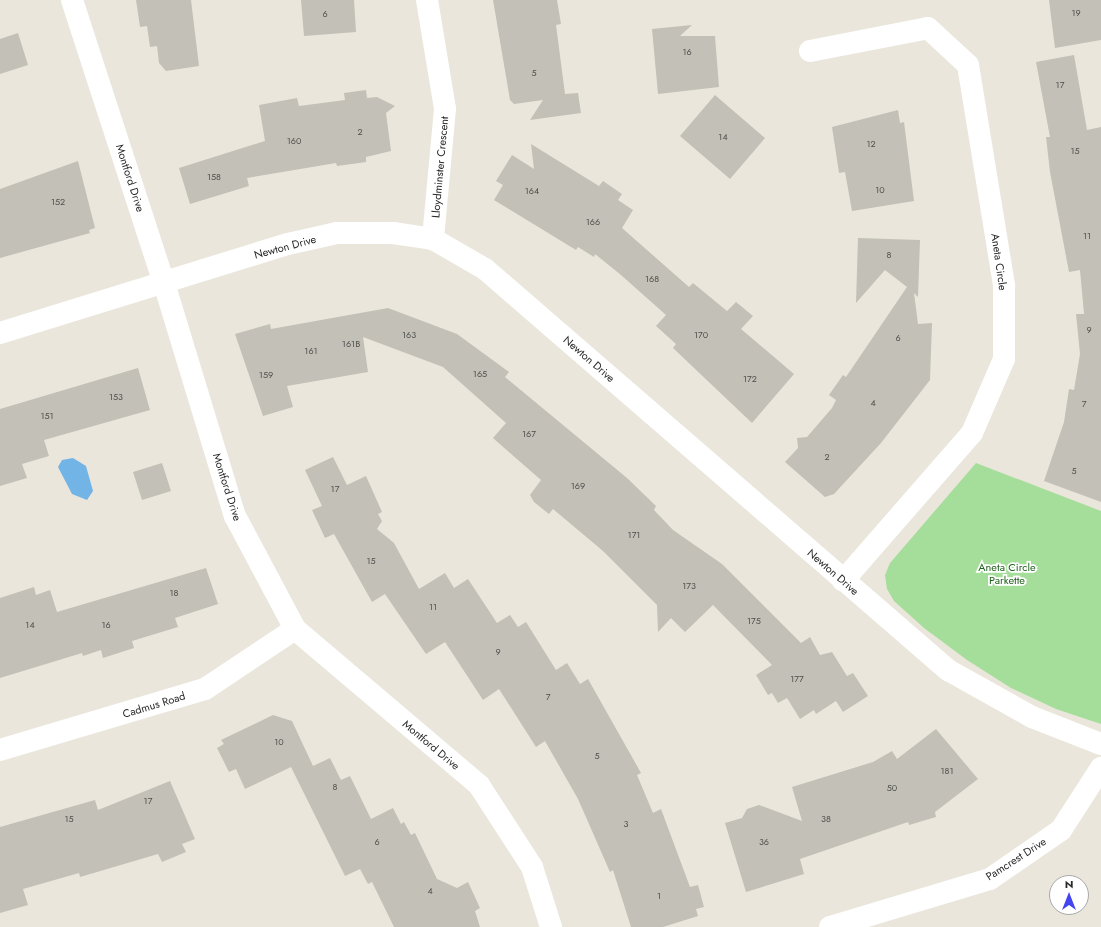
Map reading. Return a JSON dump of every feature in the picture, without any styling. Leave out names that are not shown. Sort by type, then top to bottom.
[{"type":"street","name":"Montford Drive","points":[[72,0],[164,283],[235,516],[295,629],[479,785],[532,867],[551,927]]},
{"type":"street","name":"Lloydminster Crescent","points":[[427,0],[445,109],[433,239]]},
{"type":"street","name":"Aneta Circle","points":[[810,51],[928,28],[968,65],[1004,286],[1004,359],[972,433],[843,581]]},
{"type":"street","name":"Newton Drive","points":[[0,333],[288,244],[337,233],[393,233],[433,239],[485,269],[843,581],[948,670],[1032,717],[1101,744]]},
{"type":"street","name":"Cadmus Road","points":[[0,750],[205,689],[295,629]]},
{"type":"street","name":"Pamcrest Drive","points":[[830,927],[990,879],[1061,830],[1101,768]]},
{"type":"green space","name":"Aneta Circle Parkette","points":[[976,463],[1101,511],[1101,724],[1056,709],[1011,688],[967,660],[924,628],[894,601],[887,589],[885,575],[890,563]]},
{"type":"water","points":[[73,458],[86,466],[93,491],[87,500],[72,494],[58,467],[62,460]]},
{"type":"building","points":[[136,0],[191,0],[199,66],[166,71],[159,63],[157,46],[150,47],[147,26],[140,27]]},
{"type":"building","points":[[301,0],[354,0],[356,32],[304,36]]},
{"type":"building","points":[[493,0],[557,0],[561,24],[556,25],[565,94],[578,93],[581,113],[530,120],[543,100],[514,104],[510,100]]},
{"type":"building","points":[[1049,0],[1101,0],[1101,40],[1055,48]]},
{"type":"building","points":[[692,25],[680,36],[715,36],[719,87],[658,94],[652,29]]},
{"type":"building","points":[[18,33],[28,65],[0,74],[0,39]]},
{"type":"building","points":[[1074,55],[1087,130],[1101,127],[1101,502],[1044,481],[1064,422],[1069,389],[1074,390],[1080,354],[1076,314],[1084,314],[1080,270],[1069,272],[1050,172],[1046,137],[1050,137],[1036,62]]},
{"type":"building","points":[[366,90],[367,98],[377,97],[395,106],[386,113],[391,151],[366,157],[366,162],[337,166],[336,163],[247,178],[249,186],[190,204],[179,168],[265,141],[259,105],[297,98],[299,106],[345,100],[344,93]]},
{"type":"building","points":[[715,95],[765,138],[730,179],[680,136]]},
{"type":"building","points":[[898,110],[900,123],[904,122],[914,201],[852,211],[845,172],[839,173],[832,127]]},
{"type":"building","points":[[531,144],[599,186],[603,181],[622,194],[618,200],[633,210],[622,228],[689,287],[693,283],[727,311],[736,302],[753,316],[741,329],[794,374],[752,423],[673,348],[676,344],[656,326],[666,315],[621,275],[595,254],[594,257],[578,247],[576,250],[494,200],[503,185],[496,181],[512,155],[534,169]]},
{"type":"building","points":[[78,161],[95,228],[89,230],[90,233],[0,258],[0,189]]},
{"type":"building","points":[[858,238],[920,240],[918,297],[914,293],[918,324],[932,323],[930,380],[881,443],[834,494],[825,497],[785,462],[798,448],[797,438],[807,437],[832,408],[836,400],[829,395],[843,375],[846,377],[907,287],[885,270],[856,303]]},
{"type":"building","points":[[388,308],[457,334],[509,372],[505,377],[627,478],[656,506],[654,510],[673,530],[722,564],[801,643],[810,637],[820,655],[832,652],[847,676],[853,673],[868,696],[843,712],[836,701],[816,714],[814,710],[800,719],[787,698],[778,703],[772,693],[768,695],[756,675],[772,665],[713,605],[685,632],[671,618],[658,632],[657,605],[603,551],[553,509],[549,514],[534,502],[530,495],[541,480],[493,438],[506,423],[443,367],[363,337],[368,372],[287,386],[293,407],[263,416],[235,334],[270,324],[271,329]]},
{"type":"building","points":[[138,368],[150,410],[44,440],[49,456],[22,464],[27,478],[0,486],[0,409]]},
{"type":"building","points":[[333,457],[347,485],[366,476],[382,512],[378,514],[382,521],[377,529],[394,543],[419,589],[445,573],[454,588],[468,579],[497,623],[510,615],[518,627],[526,622],[556,670],[567,663],[580,684],[588,679],[641,773],[637,775],[653,813],[661,809],[690,887],[698,885],[704,907],[696,909],[698,916],[663,927],[631,927],[613,870],[610,872],[578,799],[545,741],[536,747],[499,689],[483,700],[445,642],[426,654],[385,594],[372,602],[334,534],[325,538],[312,510],[322,506],[305,470]]},
{"type":"building","points":[[162,463],[171,491],[142,500],[133,472]]},
{"type":"building","points":[[206,568],[218,604],[175,618],[178,627],[132,641],[134,648],[103,658],[101,650],[83,656],[82,653],[0,678],[0,598],[34,587],[36,595],[50,590],[57,612]]},
{"type":"building","points":[[273,715],[292,721],[313,766],[330,758],[341,780],[350,776],[371,819],[393,808],[401,824],[404,822],[411,835],[415,833],[437,879],[457,888],[468,882],[480,908],[475,911],[480,927],[394,927],[372,882],[368,884],[360,869],[345,876],[291,767],[245,789],[236,769],[229,772],[217,748],[224,744],[221,740]]},
{"type":"building","points":[[936,729],[978,779],[935,812],[936,817],[909,825],[908,822],[800,859],[804,874],[746,892],[725,823],[742,818],[747,809],[759,805],[802,821],[792,787],[873,762],[892,751],[897,759]]},
{"type":"building","points":[[170,781],[195,839],[182,844],[186,852],[162,862],[158,854],[80,877],[79,873],[23,889],[28,905],[0,913],[0,827],[95,800],[98,810]]}]
